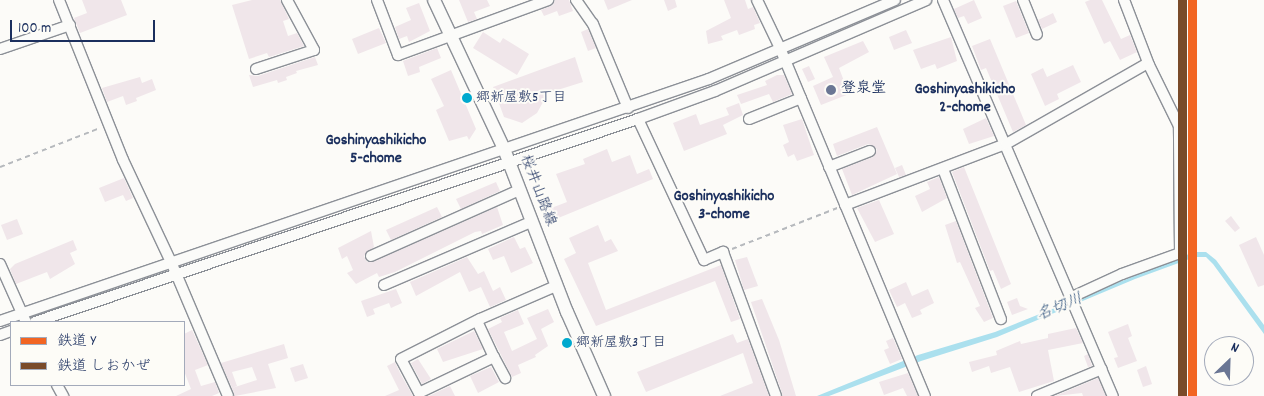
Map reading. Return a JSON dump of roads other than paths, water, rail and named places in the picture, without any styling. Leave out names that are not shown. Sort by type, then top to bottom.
[{"type":"main road","name":"桜井山路線","points":[[434,0],[504,149],[556,286],[604,396]]},
{"type":"street","points":[[59,0],[111,124],[122,160],[177,275],[228,396]]},
{"type":"street","points":[[256,69],[314,50],[287,0]]},
{"type":"street","points":[[377,0],[398,55],[548,0]]},
{"type":"street","points":[[576,0],[593,24],[628,108]]},
{"type":"street","points":[[757,0],[780,48],[925,396]]},
{"type":"street","points":[[0,321],[24,317],[709,79],[896,0]]},
{"type":"street","points":[[38,321],[714,91],[926,0]]},
{"type":"street","points":[[943,0],[1113,396]]},
{"type":"street","points":[[1022,0],[1037,34]]},
{"type":"street","points":[[1072,297],[1122,274],[1180,253],[1180,126],[1148,63],[1124,0]]},
{"type":"street","points":[[0,49],[70,25]]},
{"type":"street","points":[[845,205],[1006,144],[1148,63]]},
{"type":"street","points":[[749,119],[801,98]]},
{"type":"street","points":[[638,118],[704,260],[723,252],[776,396]]},
{"type":"street","points":[[829,167],[870,151]]},
{"type":"street","points":[[943,169],[1001,319]]},
{"type":"street","points":[[371,256],[519,190]]},
{"type":"street","points":[[384,284],[531,222]]},
{"type":"street","points":[[0,264],[24,317]]},
{"type":"street","points":[[494,357],[420,394],[401,359],[477,321],[556,286]]},
{"type":"street","points":[[477,321],[505,378]]},
{"type":"street","points":[[1038,396],[1102,369]]},
{"type":"water","name":"名切川","points":[[1194,252],[1206,252],[1216,260],[1264,325],[1264,334],[1213,264],[1206,257],[1195,257],[1135,279],[997,337],[921,361],[829,396],[817,396],[918,355],[995,332]]},
{"type":"rail line","name":"しおかぜ","points":[[1182,0],[1182,396]]},
{"type":"rail line","name":"Y","points":[[1192,0],[1192,396]]},
{"type":"place","name":"登泉堂","points":[[831,90]]},
{"type":"place","name":"郷新屋敷5丁目","points":[[467,98]]},
{"type":"place","name":"郷新屋敷3丁目","points":[[567,343]]},
{"type":"district","name":"Goshinyashikicho 2-chome","points":[[965,99]]},
{"type":"district","name":"Goshinyashikicho 5-chome","points":[[376,150]]},
{"type":"district","name":"Goshinyashikicho 3-chome","points":[[724,206]]}]
